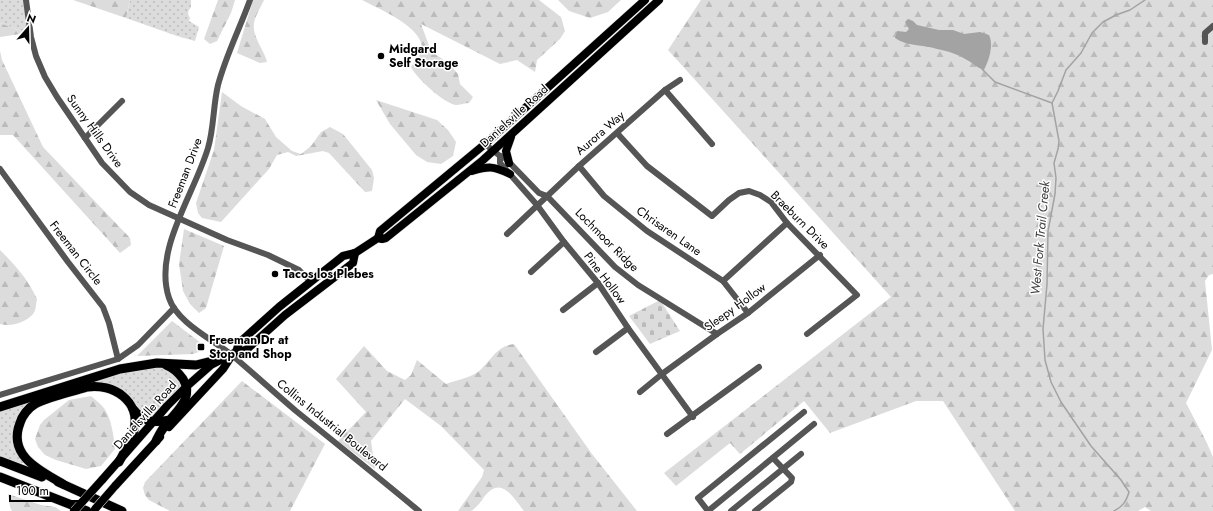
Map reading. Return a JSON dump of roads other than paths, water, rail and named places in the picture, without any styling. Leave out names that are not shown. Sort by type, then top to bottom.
[{"type":"highway","points":[[0,407],[120,370],[157,363],[196,365],[220,360]]},
{"type":"highway","points":[[156,441],[162,430],[173,420],[186,396],[184,380],[178,372],[173,368],[157,363]]},
{"type":"highway","points":[[63,484],[35,468],[21,453],[18,440],[18,429],[22,419],[29,409],[35,404],[95,386],[106,387],[118,392],[138,416],[146,420],[154,422],[173,420]]},
{"type":"highway","points":[[119,462],[134,431],[134,418],[130,406]]},
{"type":"highway","points":[[0,461],[63,484],[122,511]]},
{"type":"highway","points":[[0,477],[92,510]]},
{"type":"main road","name":"Danielsville Road","points":[[378,238],[380,231],[485,144],[645,0]]},
{"type":"main road","name":"Danielsville Road","points":[[173,420],[223,369],[240,343],[310,281],[343,256],[355,253],[378,238],[386,238],[467,173],[496,154],[512,134],[659,0]]},
{"type":"main road","points":[[509,163],[506,154],[506,147],[512,134]]},
{"type":"main road","points":[[467,173],[491,167],[510,174]]},
{"type":"main road","name":"Danielsville Road","points":[[74,511],[186,387],[220,360],[234,353],[246,350],[285,315],[353,263],[355,253]]},
{"type":"main road","points":[[92,510],[156,441]]},
{"type":"street","name":"Sunny Hills Drive","points":[[26,0],[31,37],[36,56],[45,77],[102,163],[130,192],[149,206],[299,270],[310,281]]},
{"type":"street","name":"Freeman Drive","points":[[234,353],[192,326],[174,308],[169,300],[164,280],[168,252],[179,219],[205,156],[211,134],[215,100],[220,77],[250,0]]},
{"type":"street","points":[[1204,42],[1205,33],[1213,26]]},
{"type":"street","name":"Aurora Way","points":[[537,206],[617,132],[665,90],[680,80]]},
{"type":"street","points":[[665,90],[712,144]]},
{"type":"street","points":[[86,138],[122,101]]},
{"type":"street","name":"Braeburn Drive","points":[[617,132],[647,166],[712,216],[728,200],[739,193],[749,191],[760,195],[770,202],[788,223],[820,255],[857,295],[807,334]]},
{"type":"street","points":[[485,144],[496,154],[504,157],[539,193],[547,196]]},
{"type":"street","name":"Pine Hollow","points":[[496,154],[500,163],[537,206],[598,283],[628,328],[693,417]]},
{"type":"street","name":"Chrisaren Lane","points":[[579,166],[604,196],[647,231],[723,280],[748,313]]},
{"type":"street","name":"Freeman Circle","points":[[0,170],[103,307],[109,323],[118,359]]},
{"type":"street","name":"Lochmoor Ridge","points":[[547,196],[614,267],[638,285],[717,334]]},
{"type":"street","points":[[507,234],[537,206]]},
{"type":"street","points":[[723,280],[788,223]]},
{"type":"street","points":[[531,272],[564,242]]},
{"type":"street","name":"Sleepy Hollow","points":[[662,374],[748,313],[820,255]]},
{"type":"street","points":[[563,310],[598,283]]},
{"type":"street","points":[[0,395],[118,359],[138,345],[174,308]]},
{"type":"street","points":[[596,352],[628,328]]},
{"type":"street","name":"Collins Industrial Boulevard","points":[[234,353],[296,411],[389,485],[419,511]]},
{"type":"street","points":[[668,434],[759,367]]},
{"type":"street","points":[[640,392],[662,374]]},
{"type":"street","points":[[804,412],[698,498],[708,511],[814,424]]},
{"type":"street","points":[[731,511],[801,454]]},
{"type":"street","points":[[755,511],[791,482],[792,478],[773,458]]},
{"type":"waterway","name":"West Fork Trail Creek","points":[[1114,511],[1124,503],[1129,492],[1121,480],[1091,446],[1061,402],[1051,382],[1045,360],[1043,329],[1047,284],[1048,231],[1055,194],[1056,178],[1054,163],[1059,141],[1052,103],[1066,70],[1081,53],[1092,33],[1103,22],[1130,10],[1145,0]]},
{"type":"waterway","points":[[982,69],[995,82],[1052,103]]},
{"type":"place","name":"Midgard Self Storage","points":[[381,56]]},
{"type":"place","name":"Tacos los Plebes","points":[[275,274]]},
{"type":"place","name":"Freeman Dr at Stop and Shop","points":[[201,347]]}]
